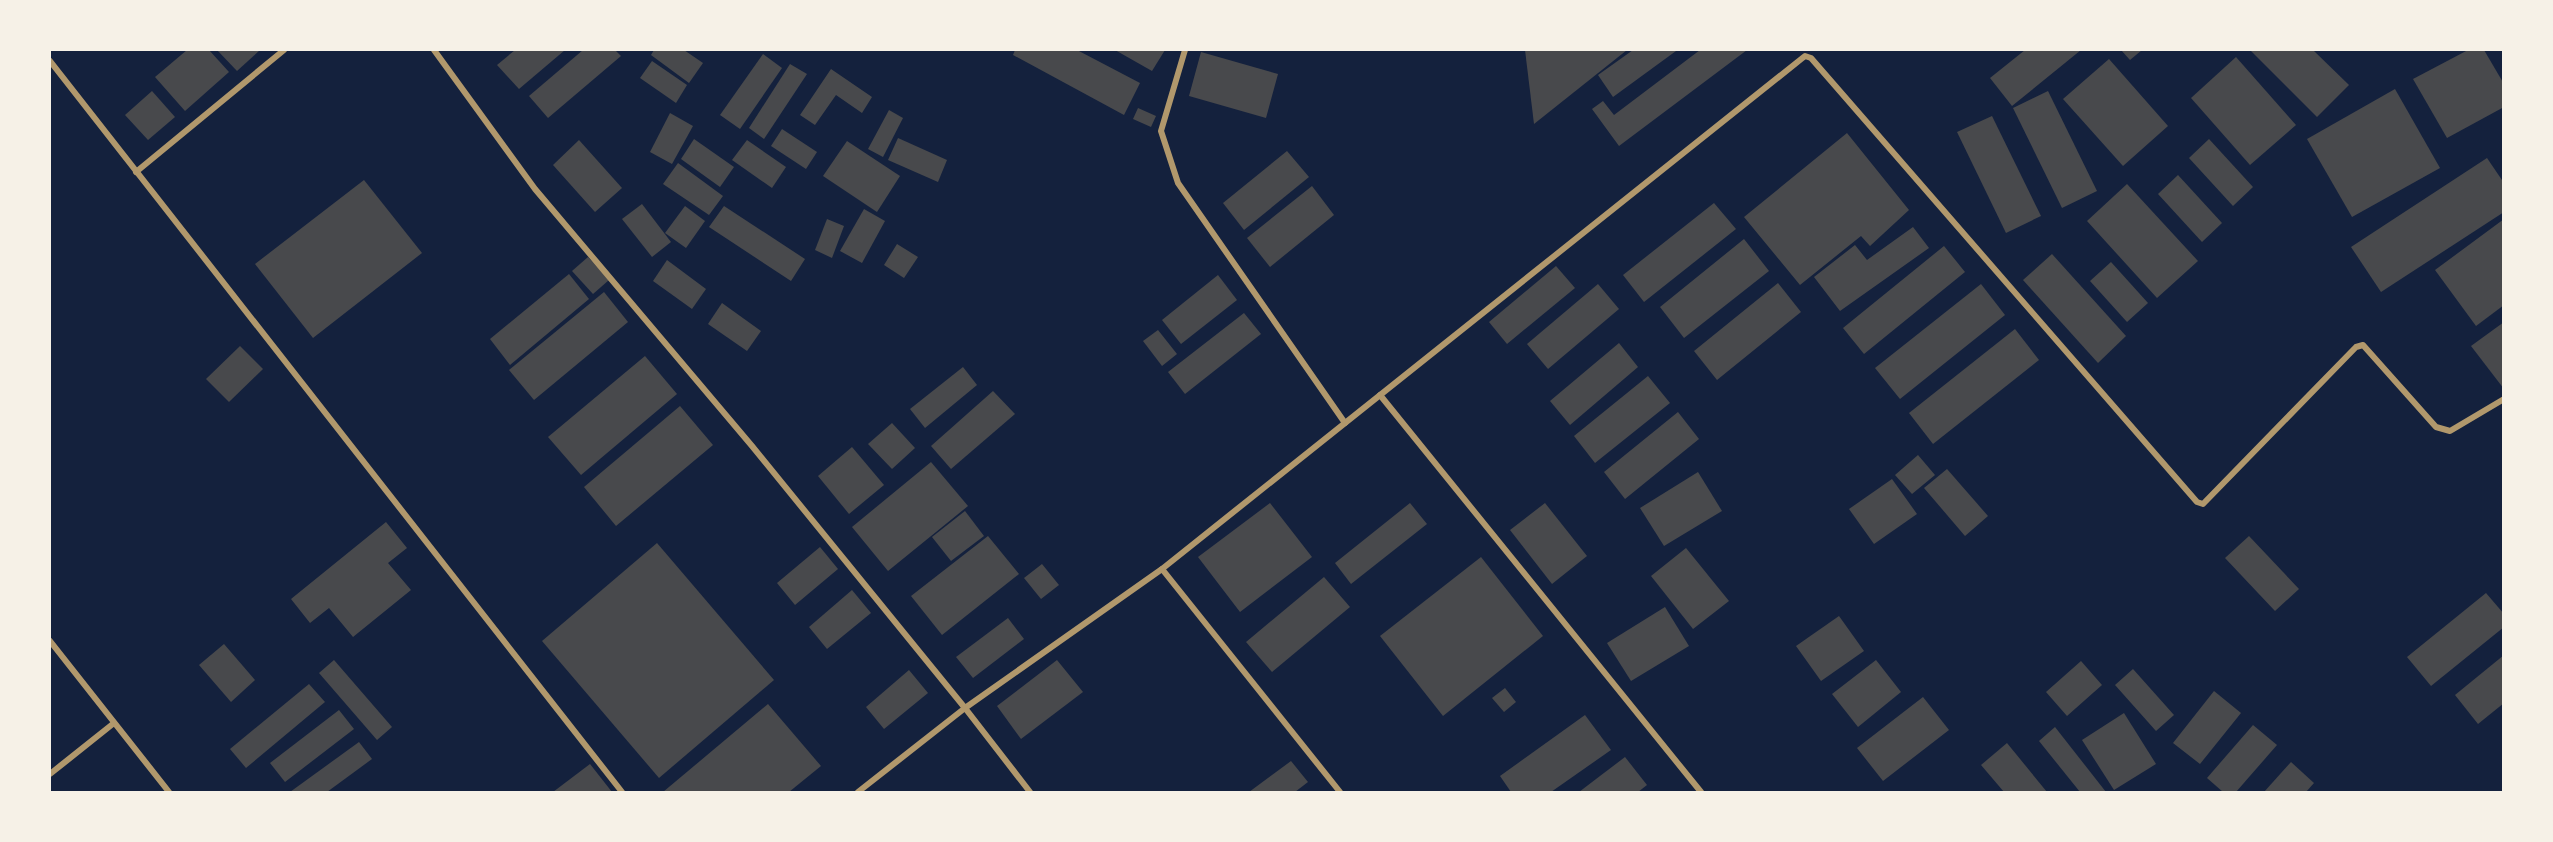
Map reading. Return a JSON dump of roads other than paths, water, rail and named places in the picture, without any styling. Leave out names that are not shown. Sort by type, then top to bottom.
[{"type":"street","points":[[136,172],[285,50]]},
{"type":"street","points":[[434,50],[535,189],[752,446],[965,708],[1030,792]]},
{"type":"street","points":[[1185,50],[1161,131],[1178,183],[1345,423]]},
{"type":"street","points":[[858,792],[965,708],[1162,569],[1804,56],[1811,58],[2197,502],[2203,504],[2356,347],[2363,345],[2436,427],[2442,430],[2450,431],[2504,399]]},
{"type":"street","points":[[50,62],[622,792]]},
{"type":"street","points":[[1380,395],[1701,792]]},
{"type":"street","points":[[1162,569],[1340,792]]},
{"type":"street","points":[[50,641],[169,792]]},
{"type":"street","points":[[50,774],[114,723]]}]
